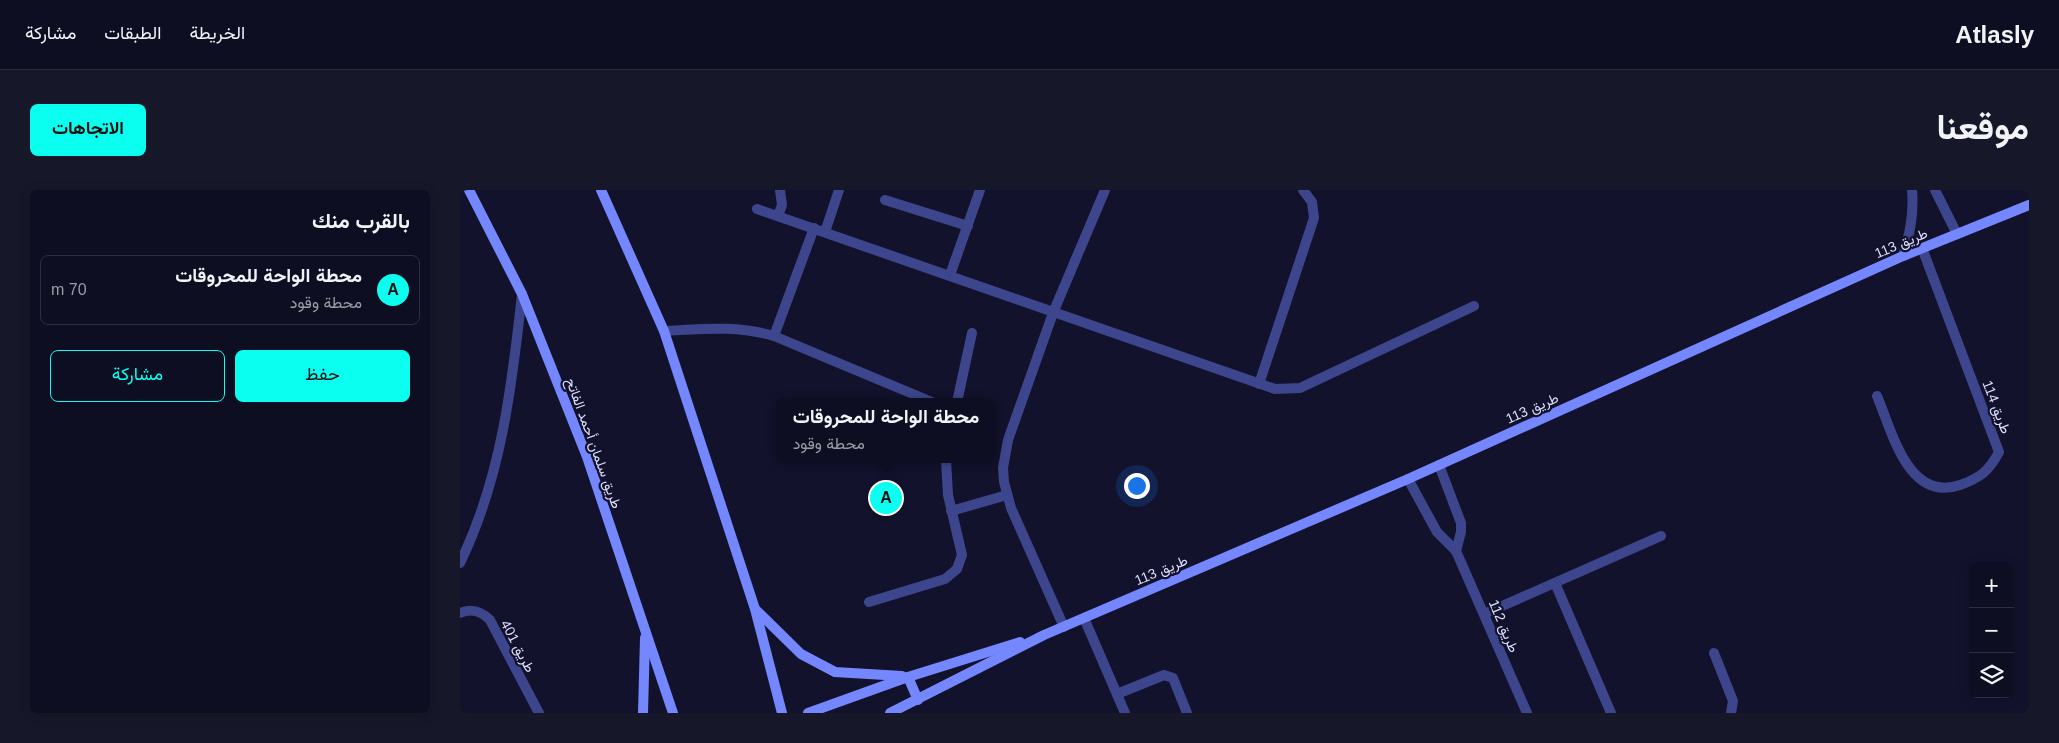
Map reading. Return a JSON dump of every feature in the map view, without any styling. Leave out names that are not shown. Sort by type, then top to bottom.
[{"type":"street","name":"طريق سلمان أحمد الفاتح","points":[[469,190],[522,294],[587,457],[674,713]]},
{"type":"street","points":[[601,190],[664,331],[755,609],[782,713]]},
{"type":"street","points":[[778,216],[782,205],[780,190]]},
{"type":"street","points":[[825,232],[839,190]]},
{"type":"street","points":[[950,276],[980,190]]},
{"type":"street","points":[[1064,627],[1007,495],[1004,482],[1005,454],[1053,313],[1105,190]]},
{"type":"street","points":[[1259,384],[1314,218],[1312,202],[1303,190]]},
{"type":"street","points":[[1903,256],[1911,230],[1914,208],[1912,190]]},
{"type":"street","points":[[1935,190],[1957,234]]},
{"type":"street","points":[[885,200],[968,226]]},
{"type":"street","name":"طريق 113","points":[[808,713],[908,677],[1044,635],[1064,627],[1408,479],[1903,256],[2029,205]]},
{"type":"street","points":[[757,209],[1275,389],[1300,388],[1474,306]]},
{"type":"street","points":[[774,336],[814,228]]},
{"type":"street","name":"طريق 114","points":[[1877,396],[1907,466],[1922,482],[1936,488],[1954,487],[1974,480],[1991,468],[1999,452],[1922,248]]},
{"type":"street","points":[[460,563],[480,516],[504,428],[512,383],[522,294]]},
{"type":"street","points":[[664,331],[723,327],[758,331],[922,398]]},
{"type":"street","points":[[958,398],[972,333]]},
{"type":"street","points":[[869,602],[944,579],[957,569],[962,554],[951,511],[946,480],[946,463]]},
{"type":"street","points":[[1439,465],[1461,523],[1462,532],[1456,551]]},
{"type":"street","name":"طريق 112","points":[[1408,479],[1437,532],[1456,551],[1527,713]]},
{"type":"street","points":[[951,511],[1007,495]]},
{"type":"street","points":[[1484,614],[1661,536]]},
{"type":"street","points":[[1555,583],[1612,713]]},
{"type":"street","points":[[755,609],[801,654],[835,672],[908,677],[918,700],[905,713]]},
{"type":"street","name":"طريق 401","points":[[460,614],[473,611],[479,612],[490,620],[539,713]]},
{"type":"street","points":[[1084,618],[1125,713]]},
{"type":"street","points":[[644,713],[645,629]]},
{"type":"street","name":"طريق 113","points":[[890,713],[1044,635]]},
{"type":"street","points":[[1714,653],[1734,701],[1731,713]]},
{"type":"street","points":[[1117,694],[1168,675],[1173,678],[1187,713]]},
{"type":"place","name":"محطة الواحة للمحروقات","points":[[886,498]]}]
